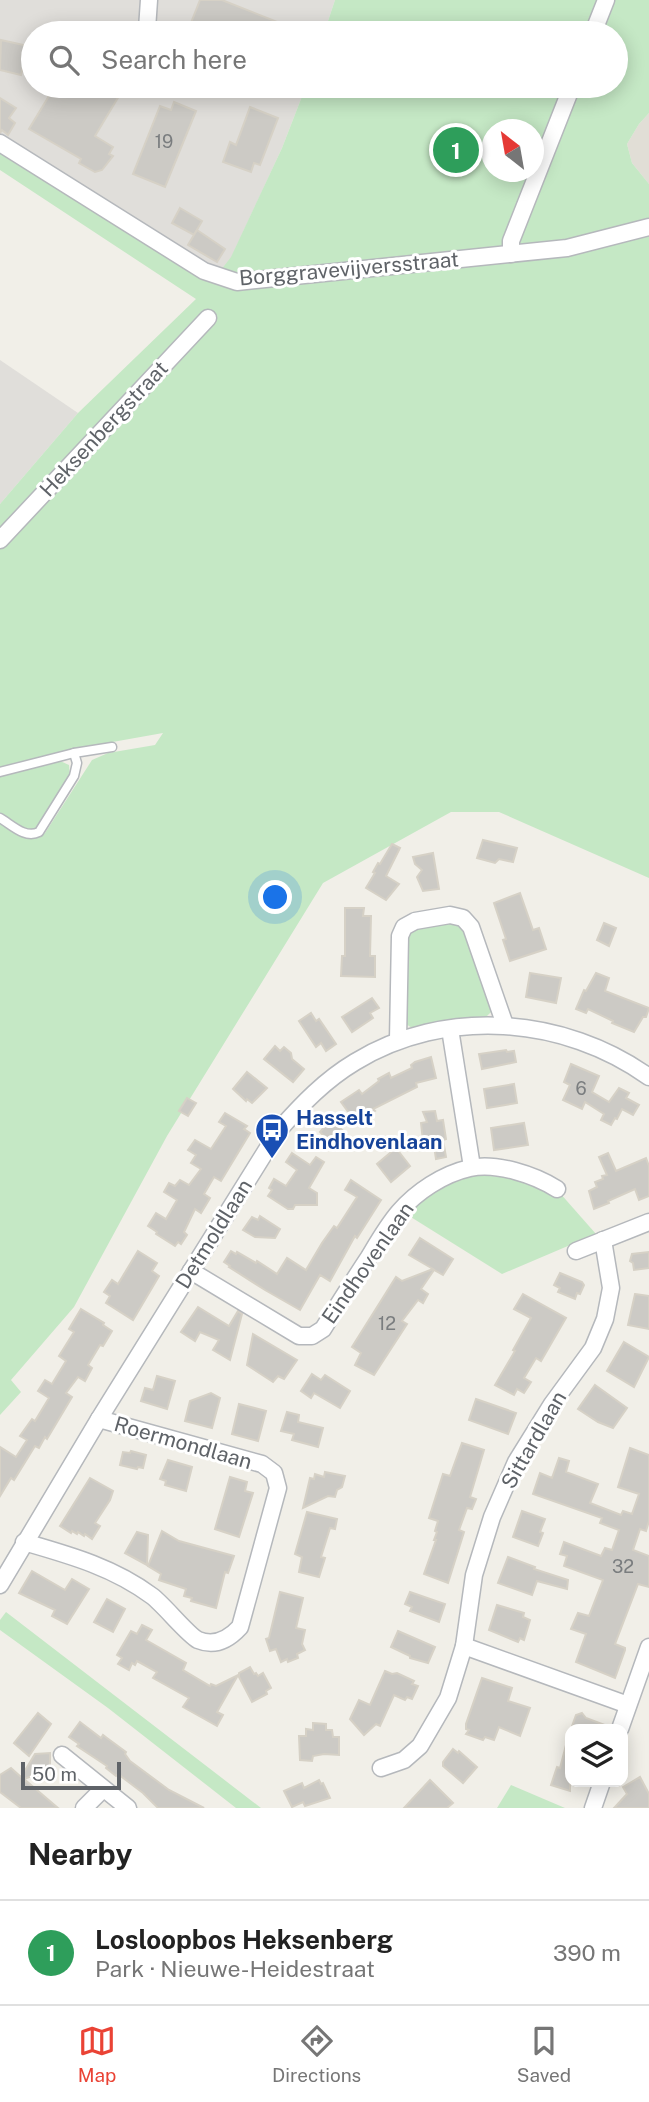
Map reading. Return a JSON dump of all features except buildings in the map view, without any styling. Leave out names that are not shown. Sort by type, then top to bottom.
[{"type":"street","points":[[148,21],[149,0]]},
{"type":"street","points":[[598,21],[606,0]]},
{"type":"street","points":[[511,254],[511,241],[567,98]]},
{"type":"street","name":"Borggravevijversstraat","points":[[0,143],[204,271],[237,282],[567,248],[649,227]]},
{"type":"street","name":"Heksenbergstraat","points":[[0,540],[208,318]]},
{"type":"street","points":[[398,1040],[400,936],[404,927],[415,921],[450,915],[463,918],[471,927],[505,1026]]},
{"type":"street","name":"Detmoldlaan","points":[[0,1585],[99,1419],[279,1130],[310,1095],[354,1062],[398,1040],[450,1029],[505,1026],[550,1031],[595,1046],[622,1059],[649,1077]]},
{"type":"street","points":[[450,1029],[472,1167]]},
{"type":"street","name":"Eindhovenlaan","points":[[191,1271],[299,1336],[312,1336],[323,1329],[398,1213],[415,1196],[436,1182],[472,1167],[546,1172],[557,1189]]},
{"type":"street","points":[[576,1251],[649,1222]]},
{"type":"street","name":"Sittardlaan","points":[[381,1768],[404,1760],[420,1746],[448,1698],[464,1646],[474,1575],[492,1517],[516,1462],[552,1404],[593,1348],[605,1319],[611,1288],[603,1240]]},
{"type":"street","name":"Roermondlaan","points":[[24,1542],[88,1560],[120,1576],[153,1596],[196,1639],[214,1644],[230,1637],[240,1627],[278,1488],[274,1473],[262,1465],[99,1419]]},
{"type":"street","points":[[464,1646],[628,1705]]},
{"type":"street","points":[[622,1724],[649,1647]]},
{"type":"street","points":[[62,1755],[128,1808]]},
{"type":"street","points":[[593,1808],[600,1787]]},
{"type":"street","points":[[84,1808],[103,1789]]},
{"type":"lane","points":[[0,772],[74,753],[113,747]]},
{"type":"lane","points":[[0,818],[25,834],[39,832],[74,776],[77,763],[74,753]]},
{"type":"shaded area","points":[[0,0],[335,0],[328,21],[21,21],[21,98],[301,98],[282,148],[231,258],[214,279],[0,146]]},
{"type":"shaded area","points":[[649,113],[649,184],[632,163],[627,144]]},
{"type":"shaded area","points":[[0,360],[78,413],[0,504]]},
{"type":"green space","points":[[335,0],[649,0],[649,113],[627,144],[632,163],[649,184],[649,878],[499,812],[451,812],[323,883],[167,1136],[74,1307],[11,1380],[21,1392],[0,1415],[0,824],[22,837],[33,838],[45,833],[92,760],[108,753],[155,745],[163,733],[90,746],[0,768],[0,504],[78,413],[196,299],[0,170],[0,146],[214,279],[231,257],[282,148],[301,98],[628,98],[628,21],[328,21]]},
{"type":"green space","points":[[58,760],[69,765],[70,777],[40,828],[26,831],[0,813],[0,776]]},
{"type":"green space","points":[[462,922],[492,1011],[484,1019],[412,1028],[406,1024],[405,938],[415,925]]},
{"type":"green space","points":[[474,1175],[518,1178],[559,1192],[596,1234],[502,1274],[406,1214],[437,1190]]},
{"type":"green space","points":[[6,1612],[261,1808],[236,1808],[108,1708],[0,1630],[0,1620]]},
{"type":"green space","points":[[511,1785],[565,1808],[497,1808]]},
{"type":"place","name":"Losloopbos Heksenberg","points":[[456,150]]},
{"type":"place","name":"Hasselt Eindhovenlaan","points":[[272,1160]]}]
